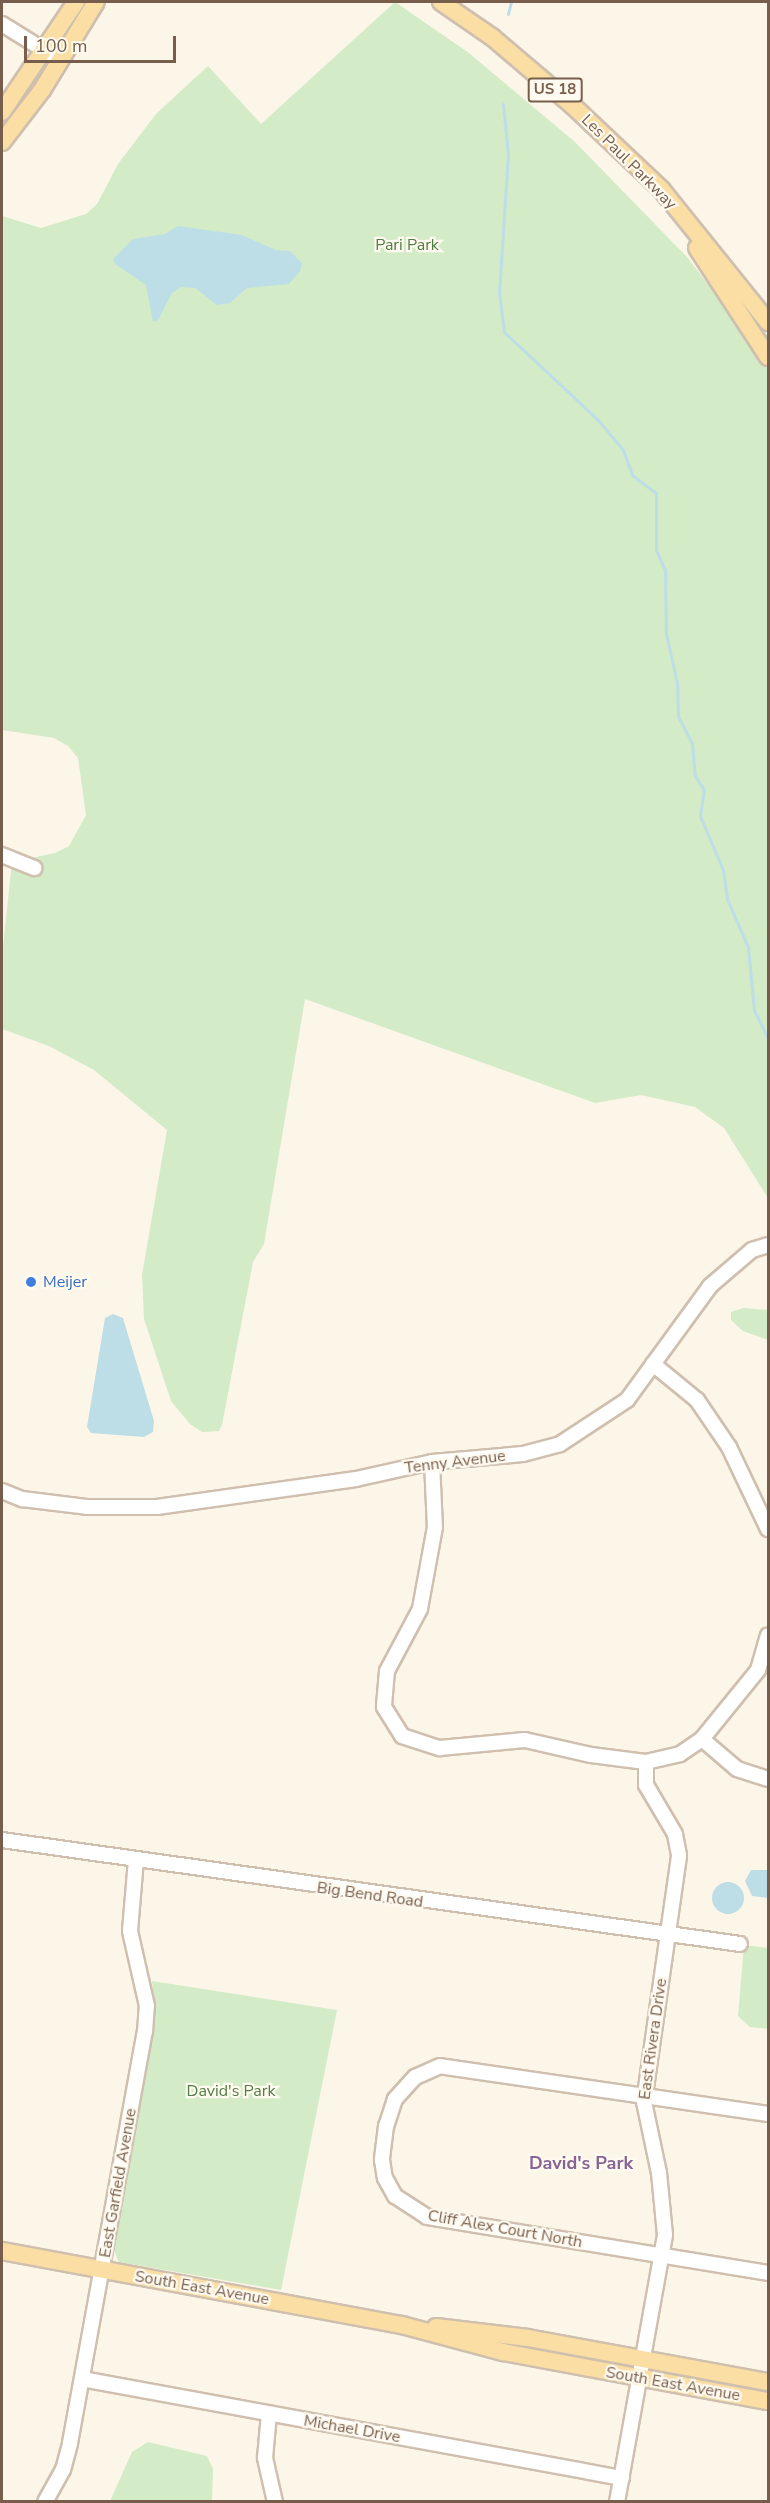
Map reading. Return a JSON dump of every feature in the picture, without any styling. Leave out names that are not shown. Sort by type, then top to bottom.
[{"type":"main road","points":[[2,142],[53,56],[65,21],[76,2]]},
{"type":"main road","points":[[2,112],[53,56],[96,2]]},
{"type":"main road","name":"Les Paul Parkway","points":[[441,2],[492,37],[573,106],[661,189],[768,322]]},
{"type":"main road","points":[[661,189],[747,328],[768,357]]},
{"type":"main road","name":"South East Avenue","points":[[2,2252],[402,2325],[528,2338],[768,2382]]},
{"type":"main road","name":"South East Avenue","points":[[402,2325],[503,2352],[768,2402]]},
{"type":"street","points":[[2,24],[53,56]]},
{"type":"street","points":[[2,855],[35,868]]},
{"type":"street","name":"Tenny Avenue","points":[[2,1491],[22,1499],[114,1508],[171,1506],[356,1479],[432,1462],[523,1454],[561,1444],[627,1400],[710,1286],[752,1250],[768,1245]]},
{"type":"street","points":[[653,1364],[697,1400],[729,1447],[768,1528]]},
{"type":"street","points":[[432,1462],[435,1527],[420,1609],[387,1671],[384,1707],[402,1736],[440,1748],[525,1740],[591,1755],[646,1761],[680,1754],[702,1739],[758,1670],[768,1635]]},
{"type":"street","name":"Tenny Avenue","points":[[2,1503],[22,1499]]},
{"type":"street","points":[[702,1739],[736,1769],[768,1779]]},
{"type":"street","name":"East Rivera Drive","points":[[617,2502],[663,2256],[663,2196],[645,2096],[679,1855],[675,1834],[646,1785],[646,1761]]},
{"type":"street","name":"Big Bend Road","points":[[2,1840],[740,1944]]},
{"type":"street","name":"East Garfield Avenue","points":[[45,2502],[67,2458],[147,2012],[130,1931],[136,1860]]},
{"type":"street","name":"Cliff Alex Court North","points":[[768,2114],[473,2069],[431,2068],[408,2082],[395,2099],[386,2126],[382,2160],[385,2178],[395,2196],[427,2217],[768,2273]]},
{"type":"street","name":"Michael Drive","points":[[82,2379],[622,2478]]},
{"type":"street","points":[[269,2414],[265,2458],[275,2502]]},
{"type":"green space","name":"Pari Park","points":[[395,2],[469,53],[575,142],[687,257],[768,362],[768,1198],[724,1128],[695,1107],[641,1095],[595,1103],[305,999],[264,1244],[253,1262],[222,1425],[219,1431],[202,1432],[190,1424],[171,1401],[144,1319],[142,1275],[167,1130],[94,1070],[49,1046],[2,1029],[2,956],[12,862],[55,853],[69,846],[86,815],[78,758],[68,746],[54,738],[2,730],[2,216],[41,228],[86,214],[97,204],[118,164],[156,114],[208,66],[261,124]]},
{"type":"green space","points":[[743,1308],[768,1310],[768,1340],[743,1331],[731,1320],[731,1312]]},
{"type":"green space","points":[[744,1945],[768,1948],[768,2029],[750,2027],[738,2016]]},
{"type":"green space","name":"David's Park","points":[[152,1981],[337,2010],[281,2290],[119,2262],[114,2250],[155,2011]]},
{"type":"green space","points":[[148,2442],[207,2456],[213,2469],[212,2501],[110,2501],[132,2452]]},
{"type":"water","points":[[178,226],[242,235],[276,250],[290,251],[302,263],[300,271],[289,284],[247,288],[230,303],[217,305],[195,288],[181,287],[172,293],[158,320],[153,322],[146,285],[115,264],[113,259],[133,239],[165,234]]},
{"type":"water","points":[[113,1314],[123,1318],[154,1421],[153,1432],[144,1437],[91,1433],[87,1427],[105,1318]]},
{"type":"water","points":[[751,1870],[768,1870],[768,1898],[752,1896],[745,1881]]},
{"type":"water","points":[[728,1882],[739,1887],[744,1898],[739,1909],[728,1914],[717,1909],[712,1898],[717,1887]]},
{"type":"waterway","points":[[508,14],[511,2]]},
{"type":"waterway","points":[[503,104],[508,154],[499,292],[504,332],[598,420],[623,450],[632,475],[656,493],[656,550],[665,570],[666,634],[677,683],[678,716],[692,744],[695,776],[704,790],[700,816],[723,870],[727,899],[748,947],[754,1010],[768,1039]]},
{"type":"place","name":"Meijer","points":[[31,1282]]},
{"type":"district","name":"David's Park","points":[[581,2163]]}]
